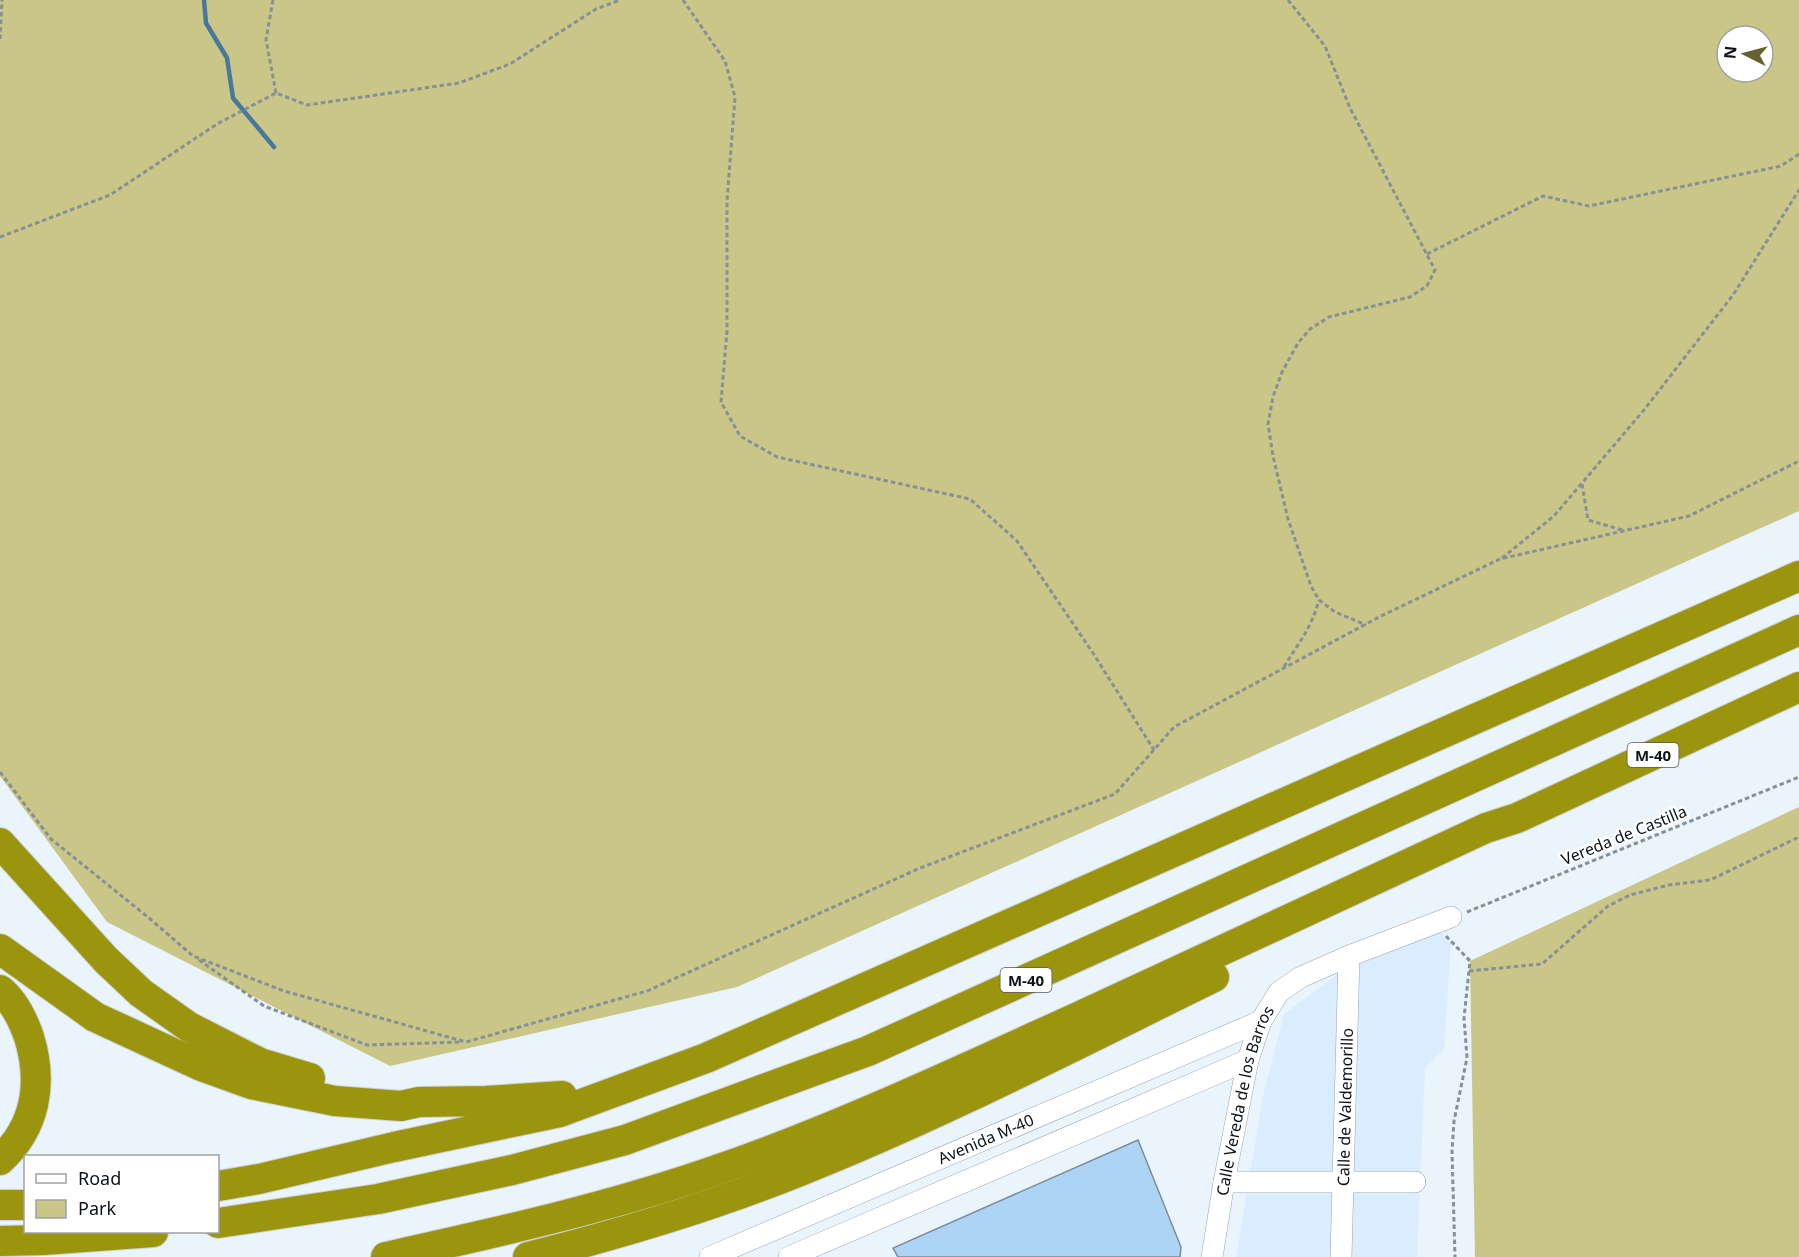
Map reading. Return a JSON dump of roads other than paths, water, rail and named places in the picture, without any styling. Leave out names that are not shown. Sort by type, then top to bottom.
[{"type":"highway","points":[[219,1186],[560,1112],[706,1058],[1799,576]]},
{"type":"highway","name":"M-40","points":[[219,1223],[378,1199],[512,1170],[625,1140],[868,1051],[1799,630]]},
{"type":"highway","name":"M-40","points":[[386,1257],[496,1233],[619,1200],[707,1173],[792,1143],[873,1110],[1203,961],[1486,828],[1517,818],[1799,687]]},
{"type":"highway","points":[[528,1257],[612,1236],[715,1203],[800,1171],[978,1093],[1226,971],[1494,844],[1517,818]]},
{"type":"highway","points":[[0,843],[106,960],[141,993],[189,1027],[260,1063],[336,1085],[419,1102]]},
{"type":"highway","points":[[0,949],[94,1017],[201,1066],[251,1084],[335,1101],[400,1106],[419,1102],[486,1101],[616,1090]]},
{"type":"highway","points":[[0,990],[7,996],[25,1024],[35,1058],[36,1093],[28,1123],[12,1149],[0,1160]]},
{"type":"highway","points":[[0,1205],[24,1205]]},
{"type":"highway","points":[[0,1241],[139,1233]]},
{"type":"street","name":"Calle Vereda de los Barros","points":[[1212,1257],[1248,1060],[1261,1021],[1279,992],[1301,977],[1349,956],[1448,919]]},
{"type":"street","name":"Calle de Valdemorillo","points":[[1341,1257],[1349,956]]},
{"type":"street","name":"Avenida M-40","points":[[714,1256],[1261,1021]]},
{"type":"street","name":"Avenida M-40","points":[[789,1257],[1248,1060]]},
{"type":"street","points":[[1224,1182],[1415,1182]]},
{"type":"street","points":[[834,1204],[846,1210],[852,1221],[846,1232]]},
{"type":"waterway","points":[[204,0],[206,23],[227,58],[233,98],[274,147]]}]
